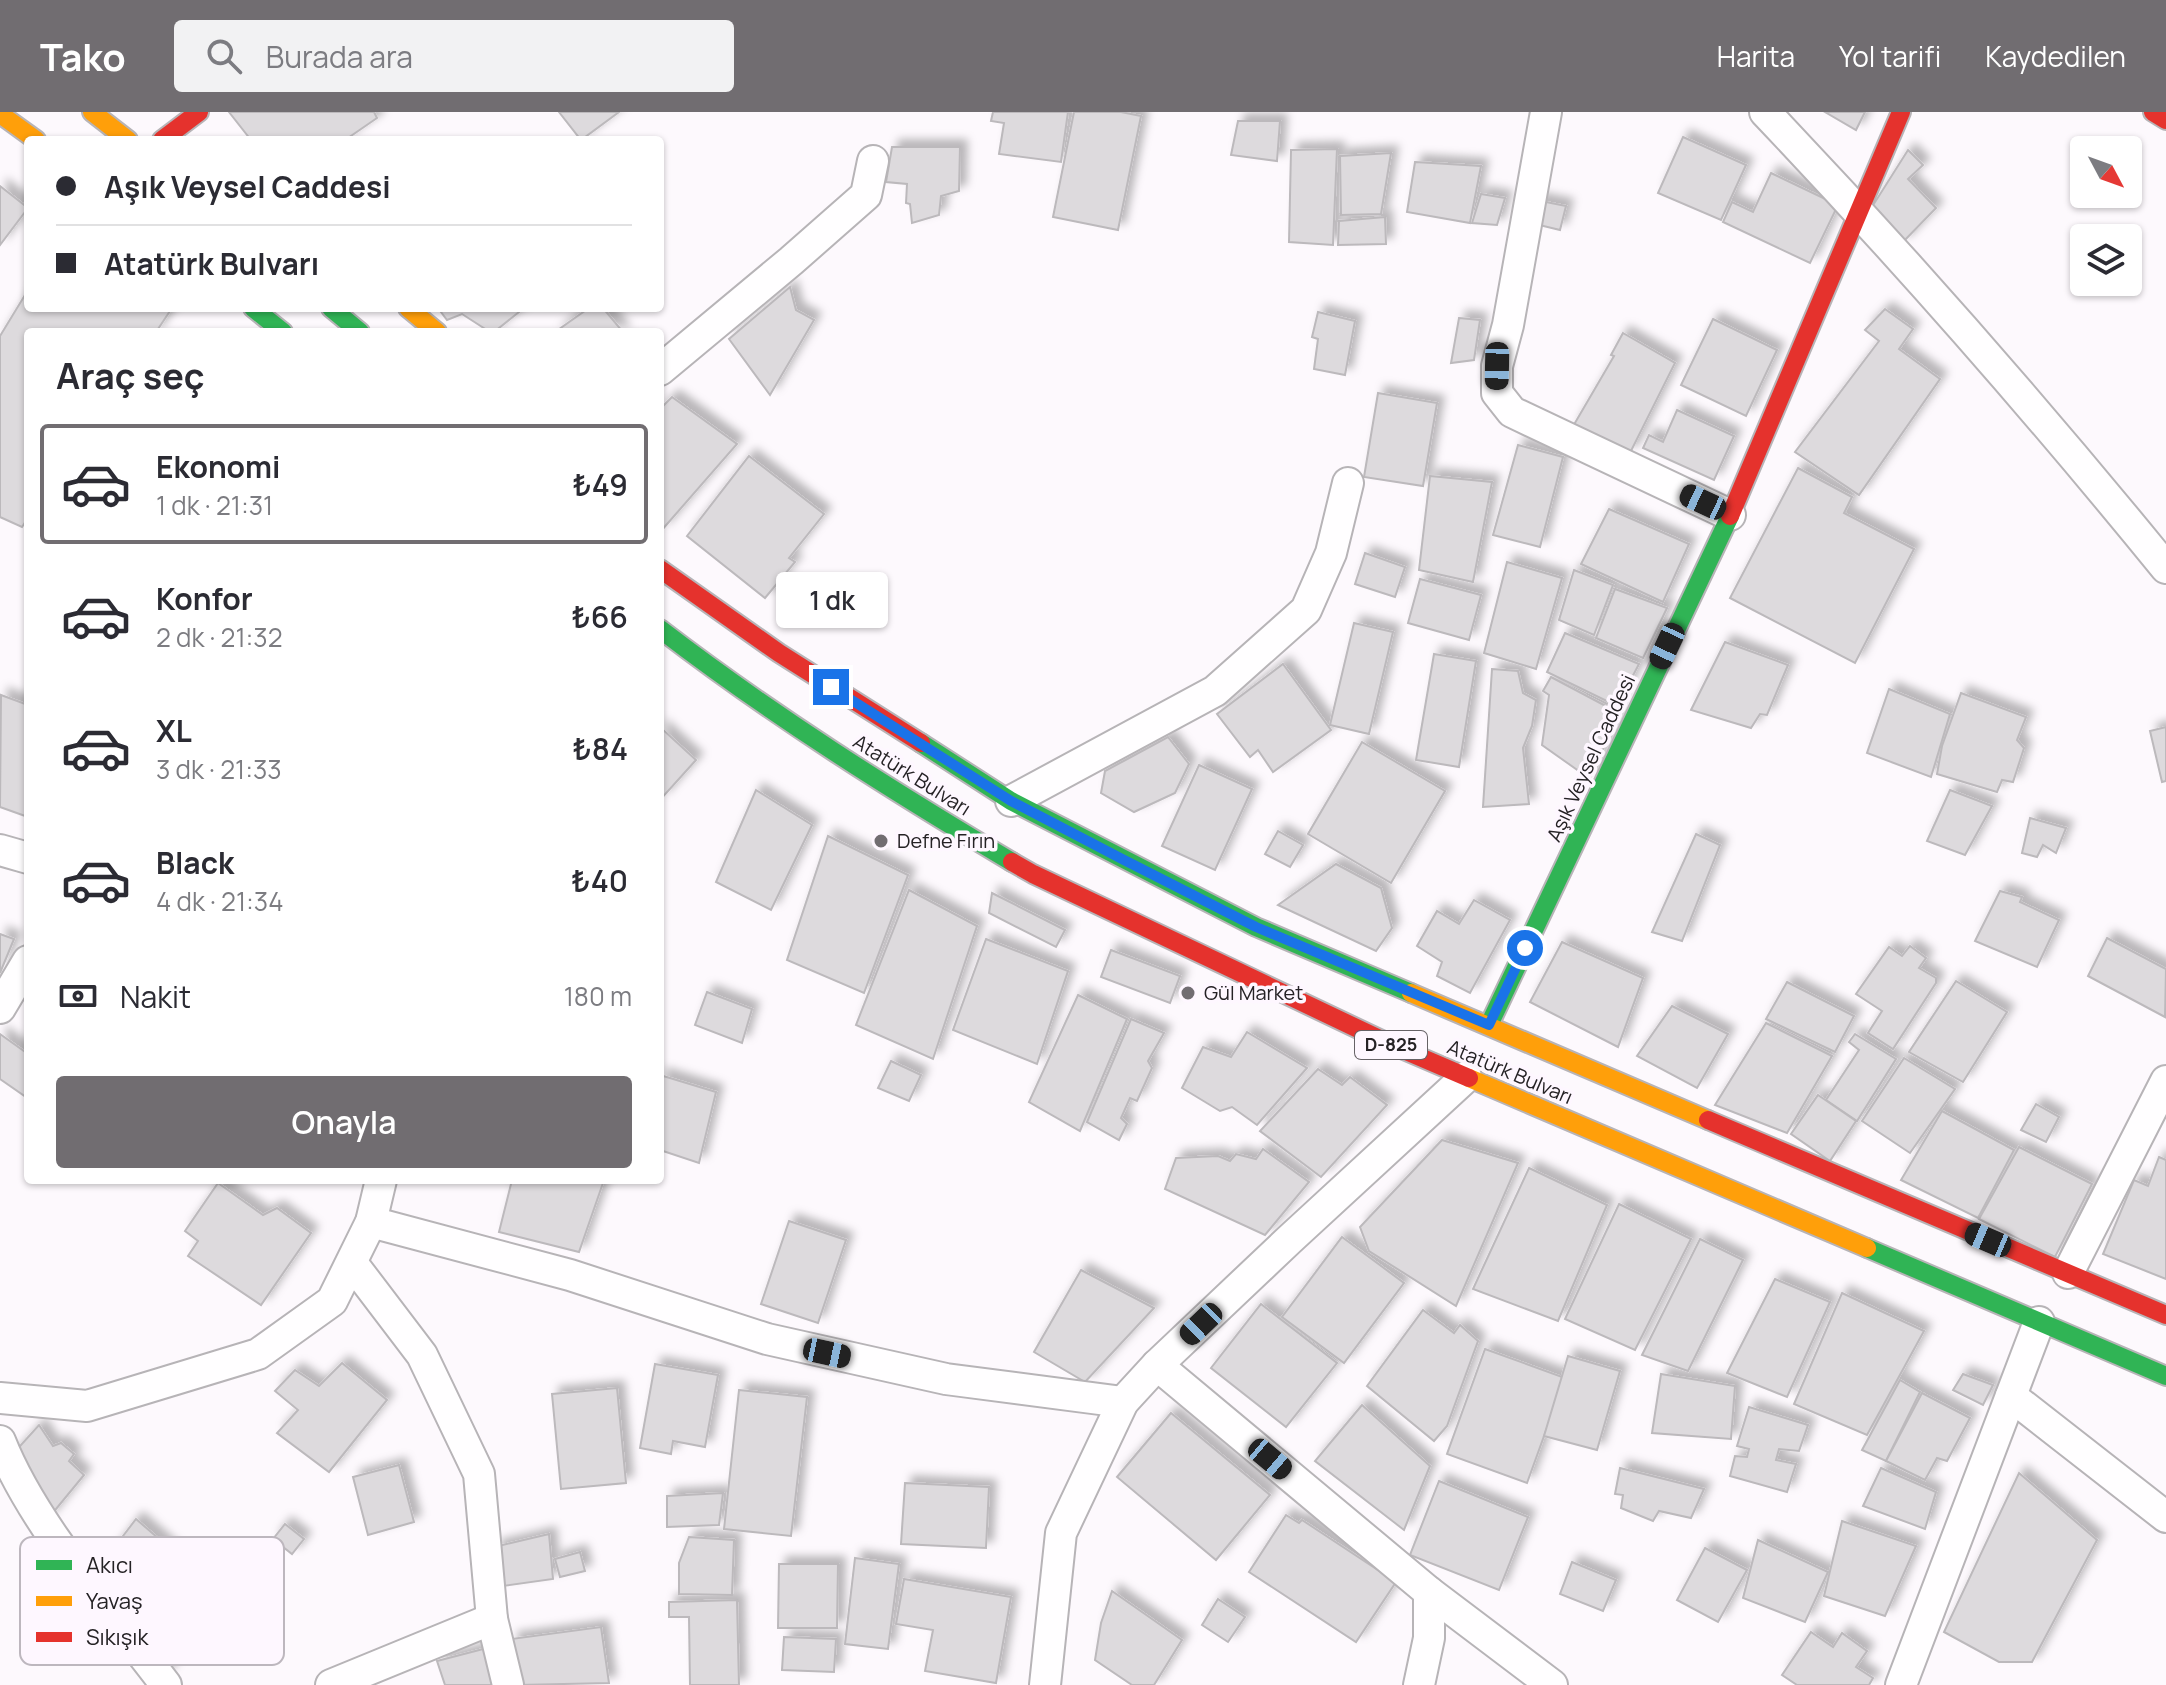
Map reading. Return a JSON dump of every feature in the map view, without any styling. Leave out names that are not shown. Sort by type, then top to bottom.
[{"type":"main road","points":[[92,112],[123,136]]},
{"type":"main road","points":[[167,136],[199,112]]},
{"type":"main road","name":"Aşık Veysel Caddesi","points":[[1489,1025],[1730,515],[1901,112]]},
{"type":"main road","points":[[2153,112],[2166,120]]},
{"type":"main road","points":[[0,114],[30,136]]},
{"type":"main road","points":[[258,312],[278,328]]},
{"type":"main road","points":[[336,312],[355,328]]},
{"type":"main road","points":[[413,312],[432,328]]},
{"type":"main road","name":"Atatürk Bulvarı","points":[[664,572],[779,653],[1055,832],[1256,927],[1489,1025],[2064,1280],[2166,1315]]},
{"type":"main road","name":"Atatürk Bulvarı","points":[[664,632],[715,671],[878,782],[1036,868],[1349,1025],[1466,1077],[2042,1316],[2166,1376]]},
{"type":"street","points":[[1546,112],[1508,325],[1497,366],[1497,393],[1512,412],[1730,515]]},
{"type":"street","points":[[1765,112],[2073,454],[2166,568]]},
{"type":"street","points":[[664,367],[866,195],[873,161]]},
{"type":"street","points":[[1011,801],[1215,691],[1306,610],[1331,553],[1348,483]]},
{"type":"street","points":[[0,850],[24,857]]},
{"type":"street","points":[[0,1008],[24,968]]},
{"type":"street","points":[[1045,1685],[1061,1533],[1123,1402],[1157,1365],[1466,1077]]},
{"type":"street","points":[[2064,1280],[2154,1125],[2166,1081]]},
{"type":"street","points":[[0,1398],[87,1406],[258,1354],[332,1301],[371,1222],[380,1184]]},
{"type":"street","points":[[371,1222],[570,1275],[767,1339],[946,1379],[1123,1402]]},
{"type":"street","points":[[352,1263],[422,1355],[479,1474],[492,1619],[508,1685]]},
{"type":"street","points":[[1901,1685],[2042,1316]]},
{"type":"street","points":[[1157,1365],[1429,1592],[1552,1685]]},
{"type":"street","points":[[2011,1396],[2166,1517]]},
{"type":"street","points":[[0,1441],[6,1457],[54,1537]]},
{"type":"street","points":[[1419,1685],[1429,1638],[1429,1592]]},
{"type":"street","points":[[331,1685],[492,1619]]},
{"type":"street","points":[[151,1665],[166,1685]]},
{"type":"building","points":[[229,112],[374,112],[377,118],[351,136],[248,136]]},
{"type":"building","points":[[559,112],[619,112],[586,136],[578,136]]},
{"type":"building","points":[[993,112],[1068,112],[1061,162],[999,154],[1004,123],[991,121]]},
{"type":"building","points":[[1074,112],[1121,112],[1141,116],[1118,230],[1053,217]]},
{"type":"building","points":[[1825,112],[1865,112],[1856,130]]},
{"type":"building","points":[[1238,121],[1280,121],[1277,161],[1231,155]]},
{"type":"building","points":[[1683,137],[1746,165],[1721,220],[1658,193]]},
{"type":"building","points":[[892,147],[960,147],[959,191],[941,196],[939,215],[912,223],[910,204],[906,203],[907,184],[886,182]]},
{"type":"building","points":[[1337,149],[1333,245],[1289,242],[1291,150]]},
{"type":"building","points":[[1908,150],[1923,165],[1908,179],[1936,208],[1902,243],[1870,210]]},
{"type":"building","points":[[1391,153],[1381,214],[1341,215],[1340,156]]},
{"type":"building","points":[[1415,162],[1481,166],[1470,223],[1407,212]]},
{"type":"building","points":[[1771,173],[1838,205],[1810,263],[1723,222],[1732,202],[1753,212]]},
{"type":"building","points":[[0,186],[24,205],[24,213],[0,245]]},
{"type":"building","points":[[1481,194],[1505,198],[1497,225],[1472,223]]},
{"type":"building","points":[[1536,200],[1566,206],[1560,230],[1531,223]]},
{"type":"building","points":[[1385,217],[1386,244],[1338,245],[1339,221]]},
{"type":"building","points":[[790,287],[796,310],[814,320],[770,395],[729,339]]},
{"type":"building","points":[[24,297],[24,312],[169,312],[159,328],[24,328],[22,527],[0,517],[0,336]]},
{"type":"building","points":[[1885,309],[1913,329],[1899,349],[1940,379],[1859,495],[1795,452],[1879,341],[1865,330]]},
{"type":"building","points":[[441,312],[519,312],[499,328],[484,328],[462,314],[447,320]]},
{"type":"building","points":[[583,312],[606,312],[620,328],[561,328]]},
{"type":"building","points":[[1318,312],[1355,321],[1345,375],[1314,369],[1318,339],[1312,337]]},
{"type":"building","points":[[1459,318],[1480,320],[1474,360],[1451,363]]},
{"type":"building","points":[[1713,319],[1777,350],[1746,416],[1681,385]]},
{"type":"building","points":[[1623,333],[1675,363],[1630,453],[1572,428],[1614,356],[1611,355]]},
{"type":"building","points":[[1378,393],[1437,403],[1423,486],[1364,477]]},
{"type":"building","points":[[672,397],[737,444],[664,528],[664,405]]},
{"type":"building","points":[[1677,410],[1734,436],[1714,480],[1643,448],[1649,435],[1663,442]]},
{"type":"building","points":[[1518,445],[1563,457],[1540,547],[1493,535]]},
{"type":"building","points":[[749,456],[824,514],[789,558],[795,562],[765,598],[687,536]]},
{"type":"building","points":[[1798,468],[1852,497],[1844,513],[1914,549],[1855,663],[1730,598]]},
{"type":"building","points":[[1430,476],[1492,482],[1473,582],[1419,570]]},
{"type":"building","points":[[1609,509],[1689,544],[1663,602],[1581,564]]},
{"type":"building","points":[[1365,553],[1405,567],[1395,597],[1355,584]]},
{"type":"building","points":[[1507,562],[1562,578],[1536,669],[1484,653]]},
{"type":"building","points":[[1574,570],[1613,585],[1594,635],[1559,620]]},
{"type":"building","points":[[1420,579],[1481,595],[1469,640],[1408,623]]},
{"type":"building","points":[[1615,589],[1667,608],[1643,658],[1596,638]]},
{"type":"building","points":[[1354,623],[1393,632],[1369,734],[1330,725]]},
{"type":"building","points":[[1565,633],[1639,664],[1617,706],[1547,672]]},
{"type":"building","points":[[1725,642],[1788,665],[1767,715],[1760,714],[1751,728],[1691,710]]},
{"type":"building","points":[[1434,654],[1476,661],[1459,767],[1416,760]]},
{"type":"building","points":[[1283,664],[1331,730],[1273,772],[1258,750],[1250,757],[1217,714]]},
{"type":"building","points":[[1492,669],[1518,671],[1523,693],[1536,700],[1532,726],[1523,748],[1529,804],[1483,807]]},
{"type":"building","points":[[1551,677],[1619,713],[1590,779],[1542,745],[1549,695],[1543,691]]},
{"type":"building","points":[[1889,689],[1950,714],[1931,777],[1867,753]]},
{"type":"building","points":[[1961,693],[2026,717],[2017,740],[2024,748],[2013,782],[2002,780],[1997,792],[1937,774],[1942,746]]},
{"type":"building","points":[[1,695],[24,704],[24,816],[0,807]]},
{"type":"building","points":[[2166,727],[2166,781],[2162,782],[2150,731]]},
{"type":"building","points":[[664,731],[696,760],[664,796]]},
{"type":"building","points":[[1168,737],[1189,764],[1175,793],[1134,812],[1101,793],[1105,771]]},
{"type":"building","points":[[1362,742],[1445,791],[1391,883],[1308,834]]},
{"type":"building","points":[[1199,765],[1252,789],[1215,870],[1162,846]]},
{"type":"building","points":[[756,790],[812,825],[771,910],[716,882]]},
{"type":"building","points":[[1950,790],[1992,806],[1965,855],[1927,841]]},
{"type":"building","points":[[2030,818],[2066,828],[2056,853],[2043,845],[2037,857],[2022,853]]},
{"type":"building","points":[[1278,831],[1303,845],[1290,867],[1265,854]]},
{"type":"building","points":[[1696,834],[1720,845],[1682,941],[1652,932]]},
{"type":"building","points":[[828,836],[908,875],[864,993],[787,960]]},
{"type":"building","points":[[1336,864],[1381,888],[1392,928],[1376,951],[1278,905]]},
{"type":"building","points":[[909,890],[977,926],[933,1059],[856,1025]]},
{"type":"building","points":[[2000,891],[2022,897],[2020,902],[2059,920],[2037,967],[1975,941]]},
{"type":"building","points":[[992,893],[1065,930],[1056,947],[989,913]]},
{"type":"building","points":[[1474,900],[1510,920],[1470,993],[1437,976],[1442,962],[1417,946],[1437,911],[1459,924]]},
{"type":"building","points":[[0,934],[14,939],[0,973]]},
{"type":"building","points":[[2107,938],[2166,969],[2165,1017],[2088,976]]},
{"type":"building","points":[[986,939],[1068,971],[1037,1064],[953,1030]]},
{"type":"building","points":[[1562,942],[1643,978],[1618,1047],[1530,1002]]},
{"type":"building","points":[[1910,946],[1926,958],[1919,968],[1936,978],[1936,983],[1893,1049],[1868,1033],[1882,1011],[1856,994],[1889,947],[1902,956]]},
{"type":"building","points":[[1111,950],[1180,976],[1170,1003],[1101,977]]},
{"type":"building","points":[[1956,981],[2007,1012],[1963,1082],[1909,1052]]},
{"type":"building","points":[[1787,982],[1854,1016],[1835,1052],[1766,1019]]},
{"type":"building","points":[[707,992],[752,1009],[742,1043],[695,1025]]},
{"type":"building","points":[[1078,995],[1127,1019],[1080,1131],[1029,1102]]},
{"type":"building","points":[[1672,1006],[1728,1034],[1697,1088],[1637,1056]]},
{"type":"building","points":[[1131,1019],[1164,1033],[1148,1061],[1152,1068],[1137,1101],[1130,1098],[1121,1118],[1127,1124],[1119,1140],[1087,1122]]},
{"type":"building","points":[[1766,1023],[1832,1056],[1787,1133],[1715,1105]]},
{"type":"building","points":[[1247,1032],[1307,1068],[1257,1125],[1232,1107],[1220,1111],[1182,1088],[1203,1047],[1231,1057]]},
{"type":"building","points":[[0,1034],[24,1051],[24,1096],[0,1079]]},
{"type":"building","points":[[1855,1034],[1896,1059],[1857,1121],[1826,1100],[1859,1050],[1849,1042]]},
{"type":"building","points":[[1904,1058],[1955,1089],[1910,1153],[1862,1121]]},
{"type":"building","points":[[891,1061],[921,1075],[909,1101],[878,1088]]},
{"type":"building","points":[[1318,1069],[1342,1085],[1350,1077],[1387,1105],[1321,1177],[1260,1131]]},
{"type":"building","points":[[664,1076],[716,1092],[699,1163],[664,1151]]},
{"type":"building","points":[[1818,1095],[1856,1121],[1830,1161],[1791,1134]]},
{"type":"building","points":[[2036,1104],[2059,1117],[2046,1142],[2021,1130]]},
{"type":"building","points":[[1942,1111],[2014,1150],[1978,1218],[1901,1180]]},
{"type":"building","points":[[1442,1140],[1518,1163],[1456,1306],[1369,1251],[1360,1227]]},
{"type":"building","points":[[2019,1147],[2092,1184],[2055,1257],[1979,1219]]},
{"type":"building","points":[[1263,1149],[1309,1182],[1265,1235],[1165,1189],[1176,1158],[1218,1156],[1230,1161],[1236,1154],[1256,1159]]},
{"type":"building","points":[[2159,1157],[2166,1160],[2166,1279],[2103,1254],[2134,1180],[2148,1186]]},
{"type":"building","points":[[1529,1168],[1607,1205],[1558,1321],[1473,1289]]},
{"type":"building","points":[[219,1184],[263,1215],[277,1208],[311,1233],[261,1305],[188,1256],[198,1241],[185,1231]]},
{"type":"building","points":[[511,1184],[603,1184],[579,1252],[499,1232]]},
{"type":"building","points":[[1619,1204],[1691,1239],[1635,1350],[1565,1319]]},
{"type":"building","points":[[789,1221],[846,1240],[818,1323],[761,1304]]},
{"type":"building","points":[[1342,1237],[1404,1283],[1344,1363],[1282,1317]]},
{"type":"building","points":[[1700,1239],[1743,1260],[1688,1371],[1642,1355]]},
{"type":"building","points":[[1081,1270],[1154,1308],[1085,1382],[1034,1352]]},
{"type":"building","points":[[1775,1279],[1830,1302],[1787,1397],[1727,1373]]},
{"type":"building","points":[[1842,1293],[1924,1331],[1867,1435],[1794,1404]]},
{"type":"building","points":[[1261,1304],[1337,1363],[1286,1427],[1211,1368]]},
{"type":"building","points":[[1423,1310],[1454,1333],[1460,1325],[1478,1341],[1447,1426],[1434,1441],[1367,1386]]},
{"type":"building","points":[[1485,1349],[1565,1378],[1527,1483],[1447,1454]]},
{"type":"building","points":[[1568,1356],[1620,1371],[1597,1450],[1544,1436]]},
{"type":"building","points":[[342,1363],[387,1400],[329,1472],[277,1433],[298,1410],[275,1391],[295,1370],[319,1386]]},
{"type":"building","points":[[655,1364],[718,1375],[705,1447],[673,1441],[671,1454],[640,1448]]},
{"type":"building","points":[[1661,1374],[1735,1386],[1731,1439],[1652,1433]]},
{"type":"building","points":[[1963,1374],[1993,1385],[1983,1405],[1953,1390]]},
{"type":"building","points":[[1900,1380],[1920,1392],[1886,1461],[1862,1450]]},
{"type":"building","points":[[617,1388],[626,1483],[561,1489],[552,1394]]},
{"type":"building","points":[[739,1390],[807,1397],[791,1536],[724,1529]]},
{"type":"building","points":[[1922,1393],[1970,1418],[1947,1461],[1937,1458],[1925,1480],[1886,1461]]},
{"type":"building","points":[[1362,1405],[1430,1466],[1404,1530],[1315,1461]]},
{"type":"building","points":[[1749,1407],[1808,1425],[1799,1451],[1779,1449],[1776,1460],[1796,1464],[1787,1492],[1730,1476],[1735,1456],[1747,1457],[1749,1449],[1737,1446]]},
{"type":"building","points":[[1171,1413],[1270,1495],[1216,1560],[1117,1477]]},
{"type":"building","points":[[39,1425],[53,1446],[61,1443],[74,1454],[69,1461],[84,1475],[47,1520],[11,1456]]},
{"type":"building","points":[[399,1465],[414,1522],[368,1535],[353,1477]]},
{"type":"building","points":[[1620,1468],[1704,1489],[1691,1518],[1659,1511],[1653,1521],[1621,1508],[1623,1495],[1615,1494]]},
{"type":"building","points":[[1881,1468],[1936,1492],[1925,1529],[1863,1506]]},
{"type":"building","points":[[2019,1473],[2097,1540],[2032,1662],[1999,1662],[1944,1632]]},
{"type":"building","points":[[1439,1481],[1528,1517],[1499,1590],[1410,1555]]},
{"type":"building","points":[[905,1483],[989,1487],[986,1548],[901,1544]]},
{"type":"building","points":[[723,1493],[719,1525],[667,1527],[667,1496]]},
{"type":"building","points":[[1286,1515],[1299,1523],[1302,1520],[1396,1582],[1356,1642],[1249,1572]]},
{"type":"building","points":[[136,1519],[157,1537],[122,1537]]},
{"type":"building","points":[[1842,1521],[1916,1546],[1885,1616],[1824,1596]]},
{"type":"building","points":[[285,1524],[304,1539],[292,1554],[284,1548],[284,1537],[275,1537]]},
{"type":"building","points":[[549,1534],[553,1579],[503,1586],[494,1547]]},
{"type":"building","points":[[689,1537],[734,1540],[732,1595],[679,1594],[679,1563]]},
{"type":"building","points":[[1758,1540],[1828,1572],[1805,1622],[1743,1598]]},
{"type":"building","points":[[1705,1548],[1747,1570],[1718,1622],[1677,1600]]},
{"type":"building","points":[[580,1552],[585,1571],[560,1577],[555,1559]]},
{"type":"building","points":[[855,1558],[899,1564],[888,1649],[845,1644]]},
{"type":"building","points":[[1572,1562],[1616,1580],[1603,1611],[1560,1594]]},
{"type":"building","points":[[779,1564],[838,1564],[837,1628],[778,1628]]},
{"type":"building","points":[[904,1579],[1011,1597],[996,1683],[925,1671],[933,1630],[896,1624]]},
{"type":"building","points":[[1112,1591],[1182,1640],[1154,1685],[1132,1685],[1095,1660],[1101,1623]]},
{"type":"building","points":[[1218,1599],[1245,1617],[1228,1642],[1202,1625]]},
{"type":"building","points":[[737,1600],[739,1685],[690,1685],[689,1617],[669,1617],[669,1602]]},
{"type":"building","points":[[601,1627],[609,1683],[518,1685],[511,1639]]},
{"type":"building","points":[[1811,1632],[1833,1647],[1842,1633],[1867,1651],[1856,1667],[1873,1678],[1869,1685],[1797,1685],[1782,1675]]},
{"type":"building","points":[[784,1637],[836,1639],[834,1672],[782,1670]]},
{"type":"building","points":[[487,1648],[495,1685],[445,1685],[437,1661]]},
{"type":"building","points":[[157,1665],[172,1665],[165,1676]]},
{"type":"traffic: fast","points":[[258,312],[278,328]]},
{"type":"traffic: fast","points":[[336,312],[355,328]]},
{"type":"traffic: fast","points":[[1489,1025],[1730,516]]},
{"type":"traffic: fast","points":[[664,632],[745,692],[833,751],[1012,862]]},
{"type":"traffic: fast","points":[[921,743],[1011,801],[1256,927],[1411,993]]},
{"type":"traffic: fast","points":[[1867,1248],[2166,1376]]},
{"type":"traffic: slow","points":[[92,112],[123,136]]},
{"type":"traffic: slow","points":[[0,114],[30,136]]},
{"type":"traffic: slow","points":[[413,312],[432,328]]},
{"type":"traffic: slow","points":[[1411,993],[1708,1120]]},
{"type":"traffic: slow","points":[[1469,1078],[1867,1248]]},
{"type":"traffic: jam","points":[[167,136],[199,112]]},
{"type":"traffic: jam","points":[[1730,516],[1901,112]]},
{"type":"traffic: jam","points":[[2153,112],[2166,120]]},
{"type":"traffic: jam","points":[[664,572],[779,653],[921,743]]},
{"type":"traffic: jam","points":[[1012,862],[1392,1045],[1469,1078]]},
{"type":"traffic: jam","points":[[1708,1120],[2166,1315]]},
{"type":"place","name":"Defne Fırın","points":[[881,841]]},
{"type":"place","name":"Gül Market","points":[[1188,993]]},
{"type":"route","points":[[831,687],[1011,801],[1124,860],[1256,927],[1489,1025],[1525,948]]}]
